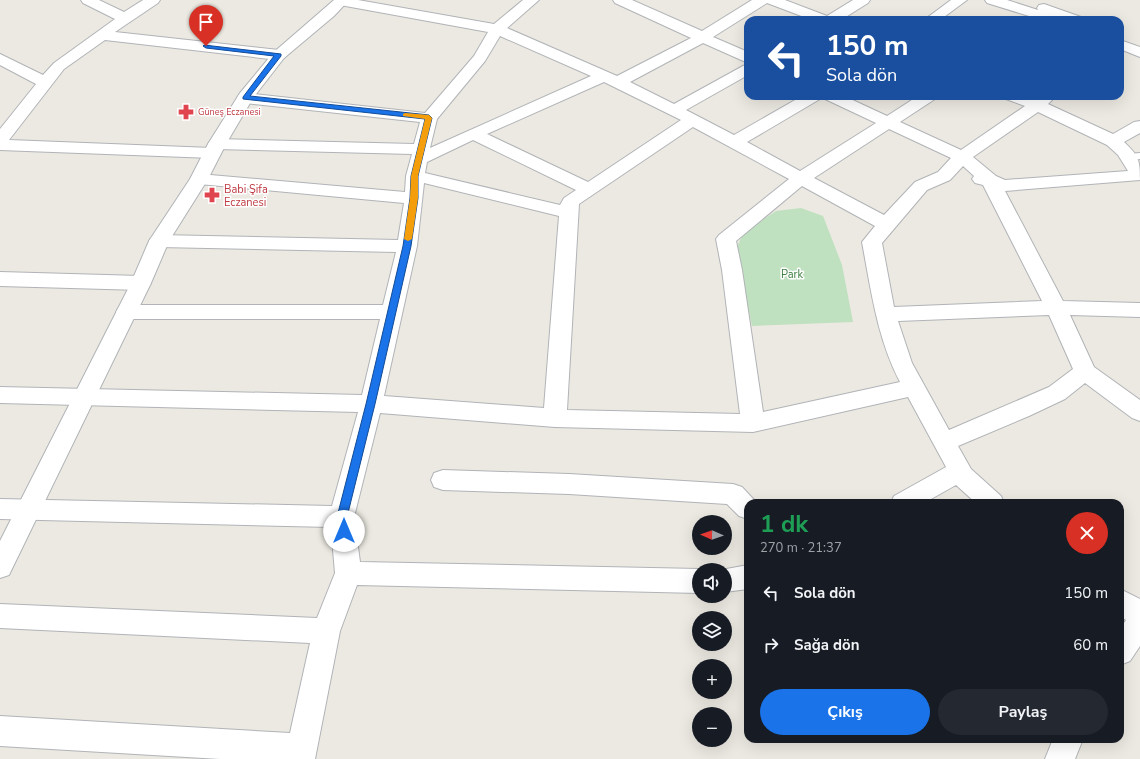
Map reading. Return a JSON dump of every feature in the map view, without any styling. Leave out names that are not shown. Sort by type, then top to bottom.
[{"type":"street","points":[[88,0],[125,18]]},
{"type":"street","points":[[0,141],[59,66],[125,18],[153,0]]},
{"type":"street","points":[[0,731],[301,754],[326,631],[348,573],[342,517],[371,404],[407,246],[418,162],[429,118],[480,58],[497,29],[532,0]]},
{"type":"street","points":[[620,0],[744,56]]},
{"type":"street","points":[[418,162],[473,134],[611,79],[703,37],[762,0]]},
{"type":"street","points":[[772,0],[814,16]]},
{"type":"street","points":[[837,16],[863,0]]},
{"type":"street","points":[[937,16],[960,0]]},
{"type":"street","points":[[992,0],[1046,16]]},
{"type":"street","points":[[1021,0],[1046,16]]},
{"type":"street","points":[[0,567],[126,312],[159,241],[199,179],[214,148],[245,98],[279,55],[341,1],[497,29],[611,79],[674,110],[886,224]]},
{"type":"street","points":[[103,35],[279,55]]},
{"type":"street","points":[[1124,37],[1140,43]]},
{"type":"street","points":[[1124,46],[1140,52]]},
{"type":"street","points":[[0,59],[46,83]]},
{"type":"street","points":[[674,110],[744,71]]},
{"type":"street","points":[[245,98],[429,118]]},
{"type":"street","points":[[735,142],[807,100]]},
{"type":"street","points":[[840,100],[962,157],[990,180],[1002,186],[1140,175],[1134,157],[1113,141],[1042,101],[962,157],[944,176],[921,186],[886,224],[872,242],[885,314],[902,363],[963,476],[988,499]]},
{"type":"street","points":[[753,423],[732,270],[726,238],[801,178],[923,100]]},
{"type":"street","points":[[555,418],[568,213],[570,202],[693,120]]},
{"type":"street","points":[[1113,141],[1140,126]]},
{"type":"street","points":[[473,134],[589,189]]},
{"type":"street","points":[[0,144],[214,148],[418,162],[568,213]]},
{"type":"street","points":[[944,176],[990,180]]},
{"type":"street","points":[[199,179],[414,198]]},
{"type":"street","points":[[990,180],[1056,308],[1085,372],[1140,412]]},
{"type":"street","points":[[159,241],[407,246]]},
{"type":"street","points":[[0,279],[140,283]]},
{"type":"street","points":[[885,314],[1056,308],[1140,310]]},
{"type":"street","points":[[126,312],[392,312]]},
{"type":"street","points":[[944,442],[1021,410],[1057,393],[1085,372]]},
{"type":"street","points":[[0,395],[371,404],[555,418],[753,423],[914,387]]},
{"type":"street","points":[[910,499],[960,471]]},
{"type":"street","points":[[443,480],[569,484],[733,494],[744,505]]},
{"type":"street","points":[[0,509],[342,517]]},
{"type":"street","points":[[348,573],[692,581]]},
{"type":"street","points":[[732,579],[744,578]]},
{"type":"street","points":[[1124,603],[1140,614]]},
{"type":"street","points":[[0,616],[326,631]]},
{"type":"street","points":[[1124,646],[1140,623]]},
{"type":"street","points":[[1060,759],[1066,743]]},
{"type":"green space","name":"Park","points":[[801,208],[823,216],[842,265],[853,322],[752,326],[736,249],[744,232],[776,211]]},
{"type":"slow traffic","points":[[405,115],[429,118],[415,176],[414,198],[408,239]]},
{"type":"place","name":"Güneş Eczanesi","points":[[186,112]]},
{"type":"place","name":"Babi Şifa Eczanesi","points":[[212,195]]},
{"type":"route","points":[[206,46],[279,55],[245,98],[429,118],[415,176],[414,198],[407,246],[371,404],[342,517],[344,531]]}]
